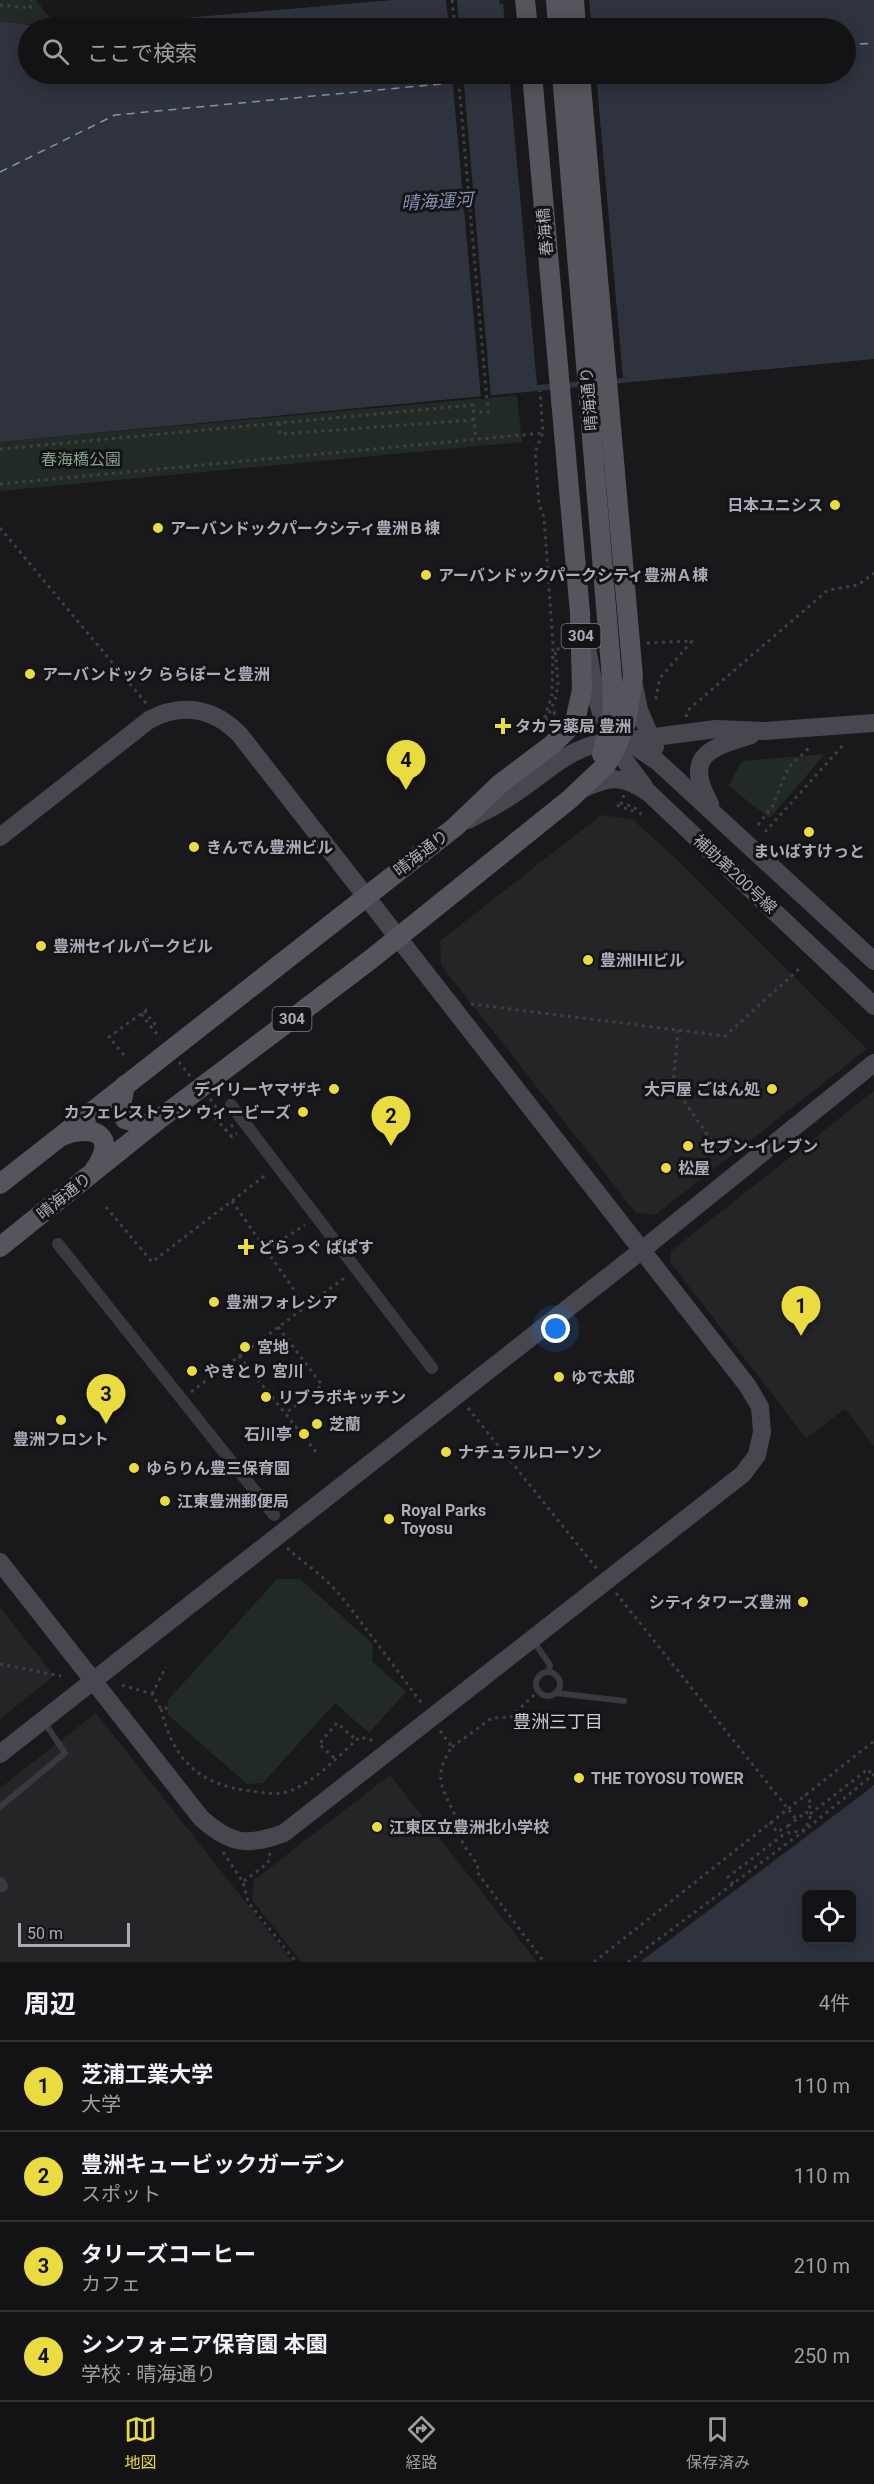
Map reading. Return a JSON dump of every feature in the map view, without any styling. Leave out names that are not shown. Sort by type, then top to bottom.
[{"type":"main road","points":[[556,0],[557,18]]},
{"type":"main road","points":[[574,0],[575,18]]},
{"type":"main road","points":[[525,1],[527,18]]},
{"type":"main road","name":"春海橋","points":[[533,84],[549,391]]},
{"type":"main road","name":"晴海通り","points":[[0,1247],[158,1120],[398,938],[581,789],[606,765],[628,713],[633,678],[563,84]]},
{"type":"main road","name":"304","points":[[581,84],[597,387]]},
{"type":"main road","name":"晴海通り","points":[[597,387],[614,742]]},
{"type":"main road","name":"晴海通り","points":[[0,1184],[456,827],[500,784],[553,744],[571,726],[576,717],[582,690],[580,613],[549,391]]},
{"type":"main road","points":[[125,1086],[121,1105],[125,1119],[150,1126],[158,1120]]},
{"type":"main road","points":[[62,1136],[85,1130],[102,1136],[103,1155],[93,1173]]},
{"type":"street","points":[[580,613],[600,711],[614,742],[649,793]]},
{"type":"street","points":[[633,678],[639,710],[669,773]]},
{"type":"street","points":[[0,837],[149,720],[173,710],[192,709],[224,721],[240,735],[747,1385],[760,1407],[762,1432],[757,1455],[743,1474],[284,1833],[262,1841],[240,1841],[218,1833],[201,1818],[0,1562]]},
{"type":"street","points":[[456,827],[510,797],[572,752],[587,747],[716,729],[764,731],[874,723]]},
{"type":"street","points":[[716,815],[698,778],[700,764],[705,755],[718,745],[764,731]]},
{"type":"street","name":"補助第200号線","points":[[614,742],[645,752],[874,961]]},
{"type":"street","name":"補助第200号線","points":[[581,789],[604,780],[624,779],[649,793],[874,1006]]},
{"type":"street","points":[[0,1754],[642,1250],[874,1063]]},
{"type":"street","points":[[231,1105],[432,1368]]},
{"type":"street","points":[[58,1244],[274,1515]]},
{"type":"lane","points":[[532,1639],[550,1665],[549,1672]]},
{"type":"lane","points":[[556,1693],[559,1686],[558,1678],[549,1672],[542,1673],[536,1679],[538,1691],[544,1696],[556,1693],[624,1701]]},
{"type":"lane","points":[[0,1807],[65,1753],[43,1721]]},
{"type":"path","points":[[0,5],[30,8],[31,0]]},
{"type":"path","points":[[452,0],[453,18]]},
{"type":"path","points":[[459,84],[488,412],[474,412]]},
{"type":"path","points":[[539,736],[552,694],[552,632],[544,517],[538,504],[535,452],[543,433],[549,391]]},
{"type":"path","points":[[0,449],[473,405],[476,439]]},
{"type":"path","points":[[279,423],[280,434],[474,420]]},
{"type":"path","points":[[0,484],[543,433]]},
{"type":"path","points":[[0,528],[146,704]]},
{"type":"path","points":[[684,724],[688,710],[828,590],[858,585],[874,573]]},
{"type":"path","points":[[655,706],[660,678],[692,641],[658,642]]},
{"type":"path","points":[[548,726],[545,724],[556,697],[558,684],[555,649]]},
{"type":"path","points":[[552,694],[556,697]]},
{"type":"path","points":[[765,832],[845,743]]},
{"type":"path","points":[[758,825],[773,805],[788,768],[811,746]]},
{"type":"path","points":[[617,805],[633,811],[634,807],[645,818]]},
{"type":"path","points":[[461,1003],[725,1036],[799,969]]},
{"type":"path","points":[[124,1055],[109,1037],[141,1014],[149,1008],[144,1011],[158,1028]]},
{"type":"path","points":[[141,1014],[162,1040]]},
{"type":"path","points":[[678,1030],[673,1084],[720,1153]]},
{"type":"path","points":[[176,1057],[196,1083]]},
{"type":"path","points":[[203,1092],[231,1126],[225,1131]]},
{"type":"path","points":[[215,1118],[232,1137]]},
{"type":"path","points":[[106,1207],[152,1262],[278,1166]]},
{"type":"path","points":[[232,1201],[306,1306]]},
{"type":"path","points":[[266,1250],[317,1217]]},
{"type":"path","points":[[182,1398],[356,1269]]},
{"type":"path","points":[[278,1327],[322,1385],[285,1413]]},
{"type":"path","points":[[239,1356],[317,1453]]},
{"type":"path","points":[[466,1406],[598,1570]]},
{"type":"path","points":[[287,1548],[339,1594],[376,1640],[424,1707]]},
{"type":"path","points":[[615,1592],[796,1820]]},
{"type":"path","points":[[0,1664],[61,1676]]},
{"type":"path","points":[[152,1694],[166,1668]]},
{"type":"path","points":[[122,1685],[152,1694],[161,1708],[169,1737],[187,1765],[215,1783],[232,1789],[285,1793],[303,1785],[360,1737],[378,1743]]},
{"type":"path","points":[[538,1691],[511,1717],[492,1718],[452,1747],[443,1759],[441,1790],[455,1815],[460,1837],[478,1864],[477,1872],[544,1962]]},
{"type":"path","points":[[161,1708],[168,1708]]},
{"type":"path","points":[[334,1758],[319,1744],[337,1723],[356,1740]]},
{"type":"path","points":[[438,1730],[452,1747]]},
{"type":"path","points":[[594,1962],[874,1741]]},
{"type":"path","points":[[628,1962],[805,1830],[873,1775],[868,1769],[808,1813],[777,1832],[770,1822]]},
{"type":"path","points":[[805,1795],[812,1804],[805,1830]]},
{"type":"path","points":[[788,1826],[788,1832]]},
{"type":"path","points":[[733,1884],[728,1877],[788,1832],[805,1830]]},
{"type":"path","points":[[222,1850],[243,1881],[248,1902],[296,1962]]},
{"type":"path","points":[[243,1881],[268,1863],[270,1853]]},
{"type":"shaded area","points":[[601,815],[632,819],[671,854],[867,1049],[655,1215],[636,1213],[441,965],[440,941]]},
{"type":"shaded area","points":[[874,1091],[874,1446],[845,1409],[806,1438],[670,1262],[671,1251]]},
{"type":"shaded area","points":[[0,1607],[54,1676],[0,1719]]},
{"type":"shaded area","points":[[96,1713],[293,1962],[0,1962],[0,1788]]},
{"type":"shaded area","name":"江東区立豊洲北小学校","points":[[390,1775],[537,1962],[301,1962],[252,1900],[254,1880]]},
{"type":"green space","points":[[0,0],[36,0],[50,18],[18,18],[18,23],[0,21]]},
{"type":"green space","name":"春海橋公園","points":[[517,395],[522,442],[0,491],[0,442]]},
{"type":"green space","points":[[825,754],[770,818],[728,786],[742,761]]},
{"type":"green space","points":[[277,1579],[300,1579],[373,1644],[372,1661],[406,1692],[369,1733],[335,1703],[263,1783],[247,1784],[168,1715],[168,1700]]},
{"type":"water","name":"晴海運河","points":[[392,0],[499,0],[500,4],[549,0],[874,0],[874,359],[0,442],[0,21],[18,23],[18,84],[856,84],[856,18],[185,18]]},
{"type":"water","points":[[874,1785],[874,1962],[640,1962]]},
{"type":"pier","points":[[446,0],[457,0],[458,18],[448,18]]},
{"type":"pier","points":[[589,0],[591,18],[504,18],[503,1]]},
{"type":"pier","points":[[453,84],[464,84],[491,398],[481,399]]},
{"type":"pier","points":[[510,84],[597,84],[623,378],[537,385]]},
{"type":"ferry route","points":[[856,44],[874,43]]},
{"type":"ferry route","points":[[0,172],[115,115],[440,84]]},
{"type":"place","name":"日本ユニシス","points":[[835,505]]},
{"type":"place","name":"アーバンドックパークシティ豊洲Ｂ棟","points":[[158,528]]},
{"type":"place","name":"アーバンドックパークシティ豊洲Ａ棟","points":[[426,575]]},
{"type":"place","name":"アーバンドック ららぽーと豊洲","points":[[30,674]]},
{"type":"place","name":"タカラ薬局 豊洲","points":[[503,726]]},
{"type":"place","name":"シンフォニア保育園 本園","points":[[406,790]]},
{"type":"place","name":"まいばすけっと","points":[[809,832]]},
{"type":"place","name":"きんでん豊洲ビル","points":[[194,847]]},
{"type":"place","name":"豊洲セイルパークビル","points":[[41,946]]},
{"type":"place","name":"豊洲IHIビル","points":[[588,960]]},
{"type":"place","name":"デイリーヤマザキ","points":[[334,1089]]},
{"type":"place","name":"大戸屋 ごはん処","points":[[772,1089]]},
{"type":"place","name":"カフェレストラン ウィービーズ","points":[[303,1112]]},
{"type":"place","name":"豊洲キュービックガーデン","points":[[391,1146]]},
{"type":"place","name":"セブン-イレブン","points":[[688,1146]]},
{"type":"place","name":"松屋","points":[[666,1168]]},
{"type":"place","name":"どらっぐ ぱぱす","points":[[246,1247]]},
{"type":"place","name":"豊洲フォレシア","points":[[214,1302]]},
{"type":"place","name":"芝浦工業大学","points":[[801,1336]]},
{"type":"place","name":"宮地","points":[[245,1347]]},
{"type":"place","name":"やきとり 宮川","points":[[192,1371]]},
{"type":"place","name":"ゆで太郎","points":[[559,1377]]},
{"type":"place","name":"リブラボキッチン","points":[[266,1397]]},
{"type":"place","name":"豊洲フロント","points":[[61,1420]]},
{"type":"place","name":"タリーズコーヒー","points":[[106,1424]]},
{"type":"place","name":"芝蘭","points":[[317,1424]]},
{"type":"place","name":"石川亭","points":[[304,1434]]},
{"type":"place","name":"ナチュラルローソン","points":[[446,1452]]},
{"type":"place","name":"ゆらりん豊三保育園","points":[[134,1468]]},
{"type":"place","name":"江東豊洲郵便局","points":[[165,1501]]},
{"type":"place","name":"Royal Parks Toyosu","points":[[389,1519]]},
{"type":"place","name":"シティタワーズ豊洲","points":[[803,1602]]},
{"type":"place","name":"THE TOYOSU TOWER","points":[[579,1778]]},
{"type":"place","name":"江東区立豊洲北小学校","points":[[377,1827]]},
{"type":"district","name":"豊洲三丁目","points":[[558,1721]]}]
